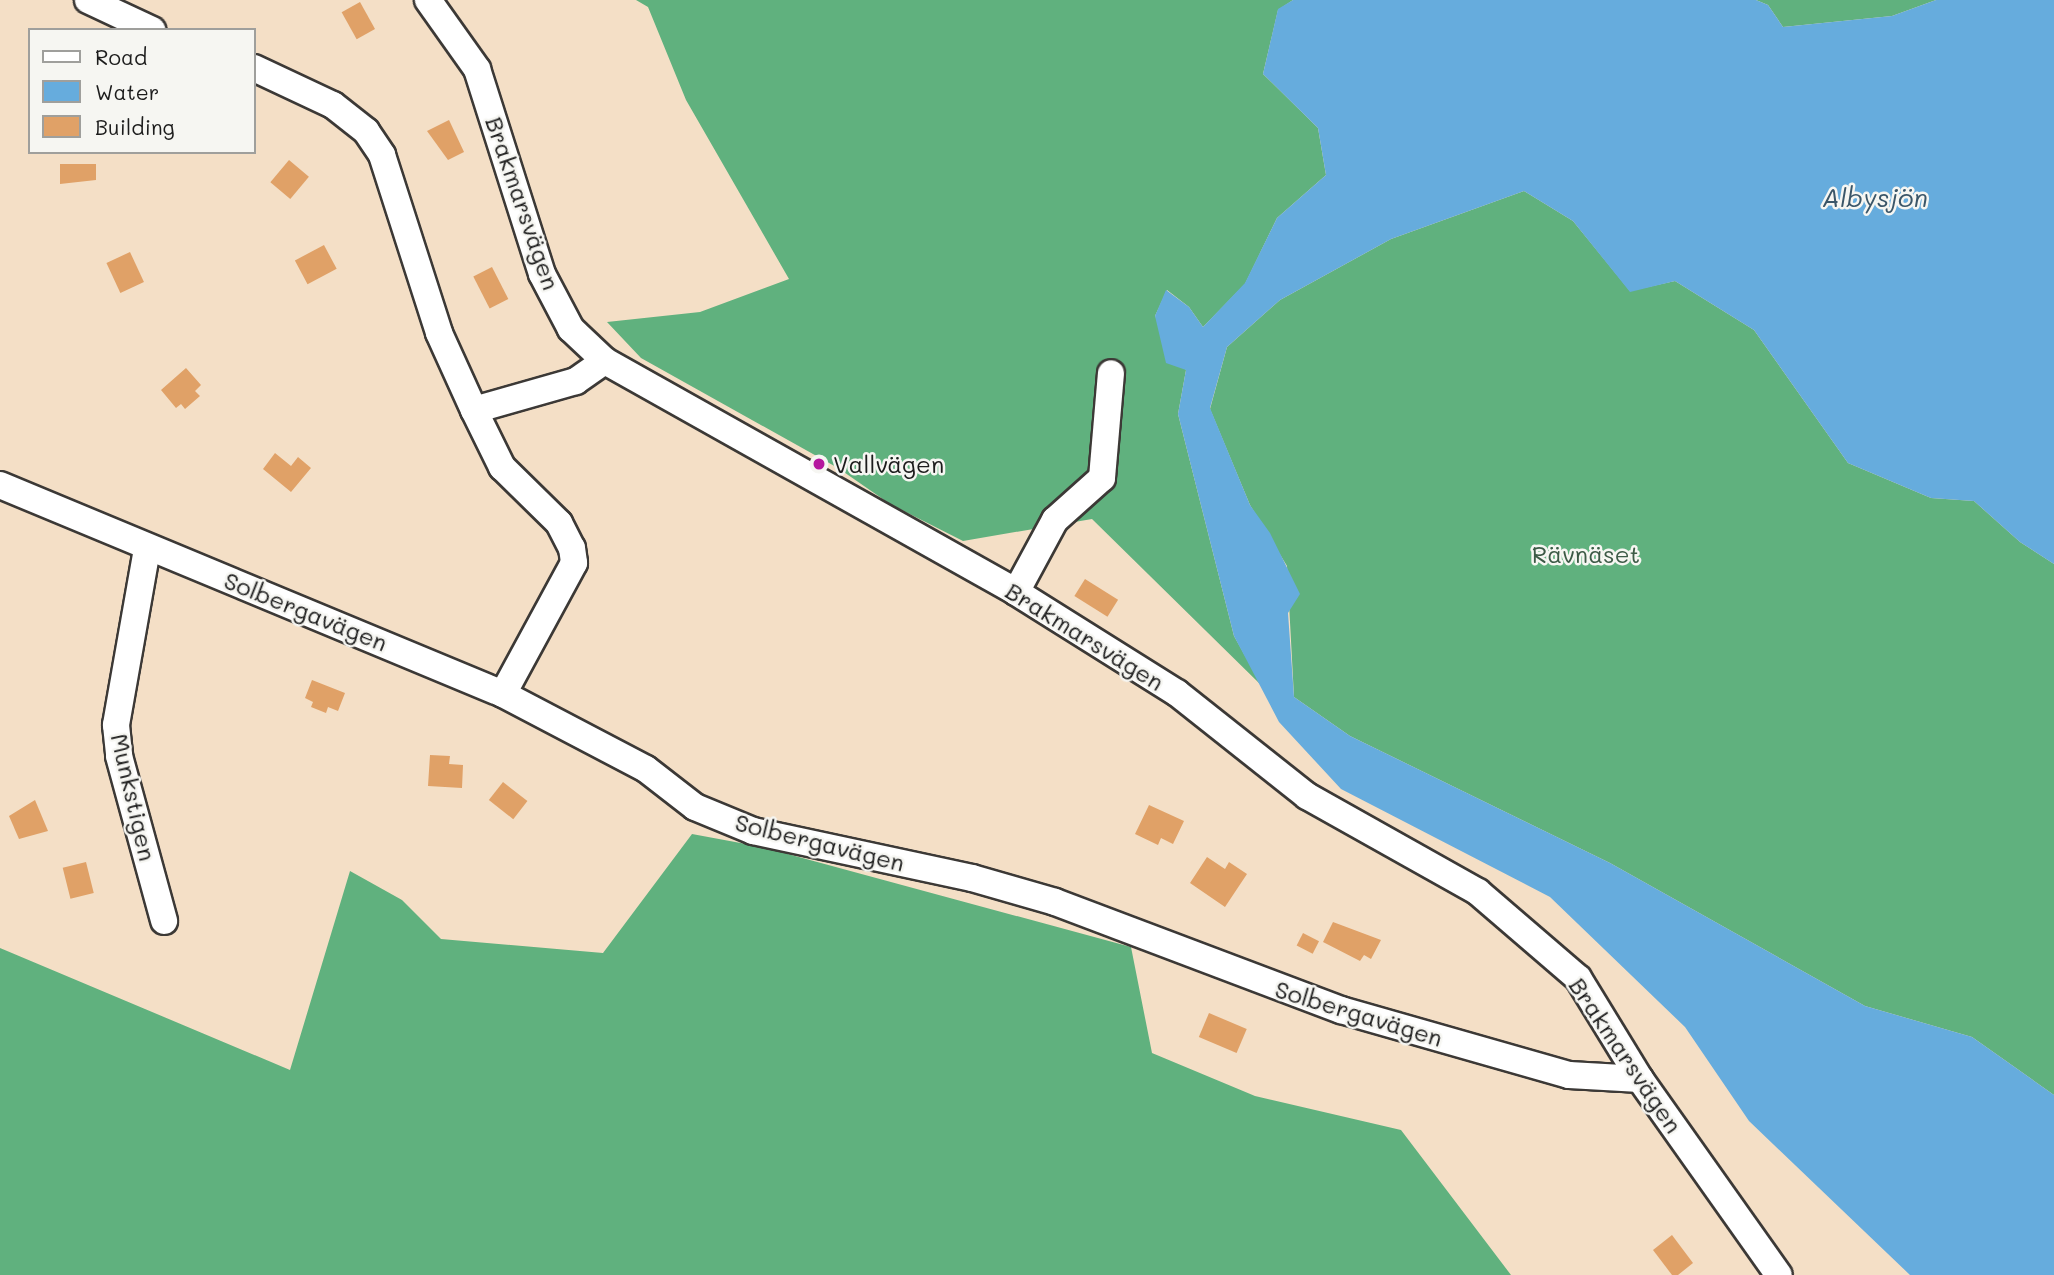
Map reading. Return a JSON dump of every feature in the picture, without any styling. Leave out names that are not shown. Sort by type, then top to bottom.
[{"type":"street","points":[[88,0],[148,28]]},
{"type":"street","name":"Brakmarsvägen","points":[[428,0],[477,69],[541,274],[571,329],[605,361],[1016,592],[1177,693],[1307,796],[1478,892],[1578,978],[1640,1079],[1779,1275]]},
{"type":"street","points":[[256,69],[333,105],[366,131],[382,155],[439,333],[474,410],[502,467],[559,523],[572,548],[574,563],[503,694]]},
{"type":"street","points":[[474,410],[576,382],[605,361]]},
{"type":"street","points":[[1016,592],[1055,520],[1102,478],[1111,373]]},
{"type":"street","name":"Solbergavägen","points":[[0,485],[147,549],[248,586],[503,694],[646,769],[695,807],[753,831],[972,878],[1055,902],[1341,1010],[1569,1075],[1640,1079]]},
{"type":"street","name":"Munkstigen","points":[[147,549],[116,725],[119,756],[164,921]]},
{"type":"green space","points":[[636,0],[1293,0],[1278,10],[1263,74],[1318,128],[1326,175],[1277,218],[1245,284],[1203,327],[1189,307],[1167,290],[1155,316],[1186,370],[1178,414],[1234,636],[1262,686],[1092,519],[963,541],[890,504],[838,468],[641,358],[607,322],[700,312],[789,279],[686,100],[648,7]]},
{"type":"green space","points":[[1756,0],[1936,0],[1892,16],[1783,27],[1768,5]]},
{"type":"green space","name":"Rävnäset","points":[[1524,191],[1573,221],[1630,291],[1675,281],[1754,330],[1848,463],[1931,498],[1974,501],[2020,542],[2054,564],[2054,1095],[1972,1037],[1865,1006],[1610,863],[1350,736],[1294,697],[1287,566],[1250,505],[1210,409],[1227,347],[1280,300],[1391,239]]},
{"type":"green space","points":[[692,834],[762,847],[1131,947],[1152,1053],[1255,1096],[1401,1130],[1511,1275],[0,1275],[0,948],[290,1070],[350,871],[402,900],[441,939],[603,953]]},
{"type":"water","name":"Albysjön","points":[[1293,0],[1756,0],[1768,5],[1783,27],[1892,16],[1936,0],[2054,0],[2054,564],[2020,542],[1974,501],[1931,498],[1848,463],[1754,330],[1675,281],[1630,292],[1573,221],[1524,191],[1391,239],[1280,300],[1227,347],[1210,408],[1250,505],[1270,533],[1300,594],[1288,613],[1294,697],[1350,736],[1610,863],[1865,1006],[1972,1037],[2054,1095],[2054,1275],[1910,1275],[1749,1121],[1685,1027],[1550,897],[1341,789],[1279,722],[1234,636],[1178,414],[1186,370],[1166,363],[1155,316],[1166,290],[1189,307],[1203,327],[1245,283],[1277,218],[1326,175],[1318,128],[1263,74],[1278,9]]},
{"type":"building","points":[[360,2],[375,29],[357,39],[342,12]]},
{"type":"building","points":[[449,120],[464,152],[448,160],[427,131]]},
{"type":"building","points":[[289,160],[309,177],[290,199],[270,182]]},
{"type":"building","points":[[60,164],[96,164],[96,180],[60,184]]},
{"type":"building","points":[[324,245],[337,269],[308,284],[295,260]]},
{"type":"building","points":[[130,252],[144,282],[120,293],[106,263]]},
{"type":"building","points":[[492,267],[508,299],[490,309],[473,277]]},
{"type":"building","points":[[186,368],[201,385],[195,391],[200,396],[185,409],[181,404],[176,408],[161,390]]},
{"type":"building","points":[[275,453],[291,466],[298,457],[311,468],[291,492],[263,469]]},
{"type":"building","points":[[1085,579],[1118,600],[1107,617],[1074,596]]},
{"type":"building","points":[[312,680],[345,693],[338,711],[328,707],[326,713],[311,707],[313,702],[305,698]]},
{"type":"building","points":[[430,755],[450,756],[449,764],[463,765],[462,788],[428,786]]},
{"type":"building","points":[[503,782],[527,801],[513,819],[489,800]]},
{"type":"building","points":[[35,800],[48,831],[19,839],[9,816]]},
{"type":"building","points":[[1149,805],[1184,821],[1173,844],[1161,838],[1158,845],[1135,834]]},
{"type":"building","points":[[1207,857],[1225,869],[1229,862],[1247,874],[1225,907],[1190,883]]},
{"type":"building","points":[[86,862],[94,893],[70,899],[63,868]]},
{"type":"building","points":[[1333,922],[1381,940],[1371,959],[1364,955],[1360,961],[1323,942]]},
{"type":"building","points":[[1303,933],[1319,941],[1313,954],[1297,945]]},
{"type":"building","points":[[1209,1013],[1247,1029],[1237,1053],[1199,1037]]},
{"type":"building","points":[[1672,1235],[1693,1263],[1678,1275],[1672,1275],[1653,1250]]},
{"type":"place","name":"Vallvägen","points":[[819,464]]}]
